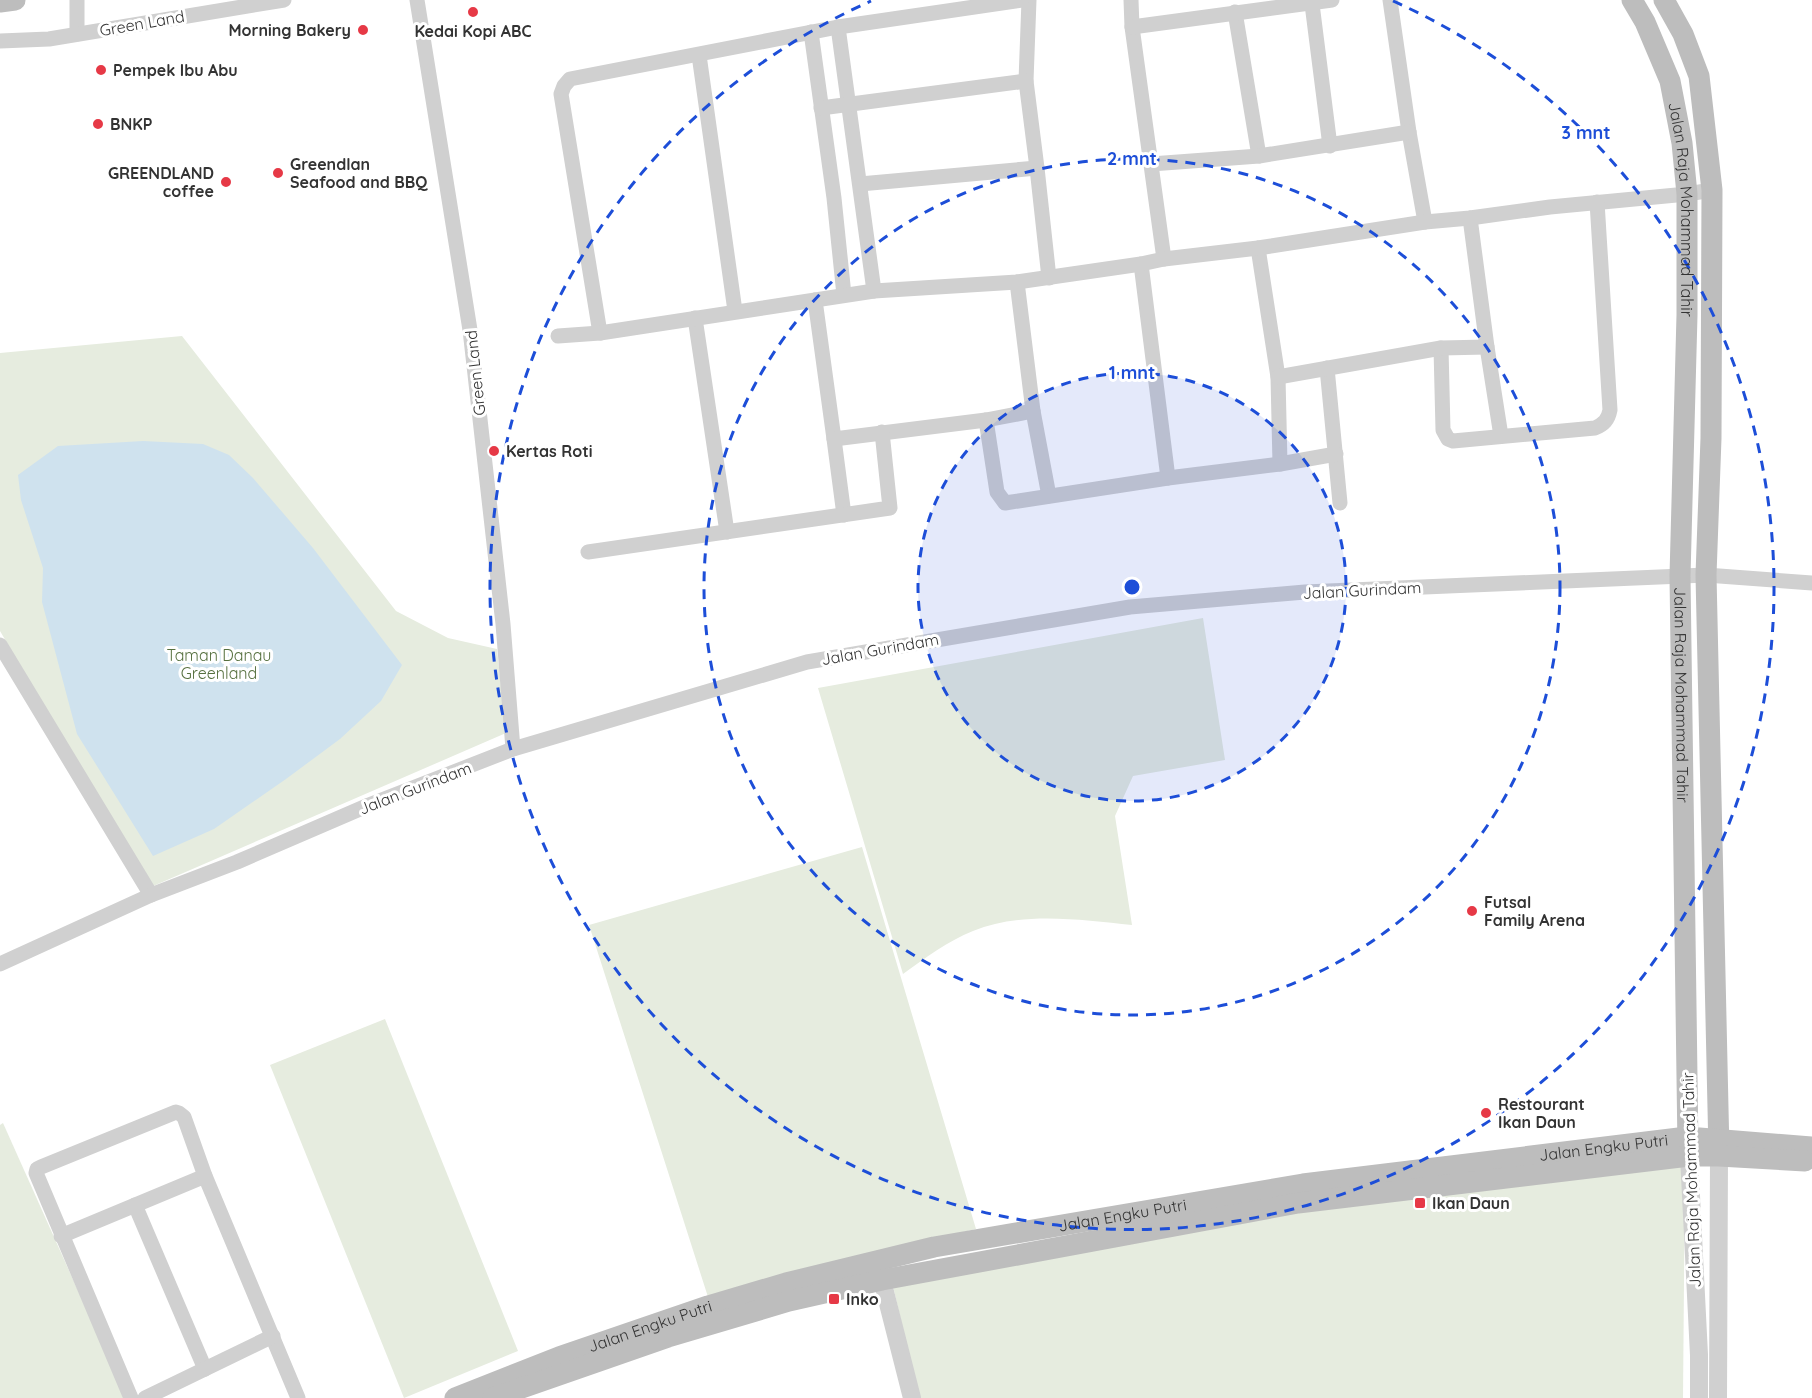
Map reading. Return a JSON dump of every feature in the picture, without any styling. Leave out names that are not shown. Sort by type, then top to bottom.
[{"type":"main road","points":[[0,2],[15,0]]},
{"type":"main road","name":"Jalan Raja Mohammad Tahir","points":[[1632,0],[1645,22],[1670,81],[1682,143],[1687,194],[1687,315],[1680,576],[1688,1146]]},
{"type":"main road","name":"Jalan Raja Mohammad Tahir","points":[[1664,0],[1683,34],[1699,76],[1712,190],[1711,438],[1706,574],[1719,1147]]},
{"type":"main road","name":"Jalan Engku Putri","points":[[505,1396],[668,1337],[789,1301],[882,1280],[1298,1203],[1688,1146]]},
{"type":"main road","name":"Jalan Engku Putri","points":[[454,1398],[559,1357],[708,1306],[786,1283],[934,1247],[1303,1184],[1688,1146],[1812,1147]]},
{"type":"main road","name":"Jalan Engku Putri","points":[[1719,1147],[1812,1161]]},
{"type":"street","points":[[76,0],[77,34]]},
{"type":"street","name":"Green Land","points":[[0,41],[49,39],[284,0]]},
{"type":"street","name":"Green Land","points":[[417,0],[470,330],[502,624],[513,749]]},
{"type":"street","points":[[600,333],[561,94],[570,79],[838,27],[1022,0]]},
{"type":"street","points":[[1029,0],[1026,81],[1049,278]]},
{"type":"street","points":[[1131,0],[1132,27],[1164,259]]},
{"type":"street","points":[[1132,27],[1332,0]]},
{"type":"street","points":[[1390,0],[1425,222]]},
{"type":"street","points":[[1312,4],[1330,146]]},
{"type":"street","points":[[1234,12],[1259,156]]},
{"type":"street","points":[[838,27],[874,291]]},
{"type":"street","points":[[811,32],[834,198],[844,296]]},
{"type":"street","points":[[699,55],[735,311]]},
{"type":"street","points":[[821,108],[1026,81]]},
{"type":"street","points":[[1150,164],[1259,156],[1409,132]]},
{"type":"street","points":[[860,184],[1037,168]]},
{"type":"street","points":[[558,336],[600,333],[874,291],[1017,282],[1425,222],[1712,190]]},
{"type":"street","points":[[1441,348],[1443,430],[1448,439],[1454,441],[1595,428],[1608,419],[1610,411],[1598,202]]},
{"type":"street","points":[[1470,218],[1486,347],[1501,436]]},
{"type":"street","points":[[1258,248],[1278,377],[1280,464]]},
{"type":"street","points":[[1141,264],[1168,478]]},
{"type":"street","points":[[1017,282],[1033,411],[1049,496]]},
{"type":"street","points":[[814,300],[844,515]]},
{"type":"street","points":[[695,318],[727,532]]},
{"type":"street","points":[[1278,377],[1441,348],[1486,347]]},
{"type":"street","points":[[1327,368],[1340,503]]},
{"type":"street","points":[[834,439],[986,420],[1033,411]]},
{"type":"street","points":[[986,420],[997,492],[1004,503],[1336,454]]},
{"type":"street","points":[[588,552],[890,508],[882,432]]},
{"type":"street","name":"Jalan Gurindam","points":[[0,964],[151,896],[369,805],[513,749],[807,662],[1130,607],[1305,592],[1706,574],[1812,584]]},
{"type":"street","points":[[0,645],[151,896]]},
{"type":"street","points":[[131,1398],[36,1173],[37,1169],[52,1162],[176,1112],[184,1117],[205,1176],[298,1398]]},
{"type":"street","name":"Jalan Raja Mohammad Tahir","points":[[1688,1146],[1700,1355],[1699,1398]]},
{"type":"street","name":"Jalan Raja Mohammad Tahir","points":[[1718,1398],[1719,1147]]},
{"type":"street","points":[[61,1236],[205,1176]]},
{"type":"street","points":[[135,1205],[205,1369]]},
{"type":"street","points":[[882,1280],[912,1398]]},
{"type":"street","points":[[146,1398],[273,1336]]},
{"type":"green space","name":"Taman Danau Greenland","points":[[182,336],[396,611],[448,638],[497,649],[506,733],[151,887],[0,631],[0,353]]},
{"type":"green space","points":[[1203,618],[1225,760],[1133,776],[1115,816],[1132,925],[1031,919],[992,925],[955,940],[903,974],[818,688]]},
{"type":"green space","points":[[862,847],[976,1229],[842,1260],[708,1297],[589,925]]},
{"type":"green space","points":[[385,1019],[518,1351],[404,1398],[270,1065]]},
{"type":"green space","points":[[3,1123],[126,1398],[0,1398],[0,1125]]},
{"type":"green space","points":[[1685,1164],[1683,1398],[919,1398],[893,1286],[1302,1208]]},
{"type":"water","points":[[143,441],[203,444],[229,455],[253,478],[313,548],[402,665],[381,701],[340,739],[214,829],[153,856],[77,734],[42,602],[43,568],[21,500],[18,475],[58,446]]},
{"type":"place","name":"Kedai Kopi ABC","points":[[473,12]]},
{"type":"place","name":"Morning Bakery","points":[[363,30]]},
{"type":"place","name":"Pempek Ibu Abu","points":[[101,70]]},
{"type":"place","name":"BNKP","points":[[98,124]]},
{"type":"place","name":"Greendlan Seafood and BBQ","points":[[278,173]]},
{"type":"place","name":"GREENDLAND coffee","points":[[226,182]]},
{"type":"place","name":"Kertas Roti","points":[[494,451]]},
{"type":"place","name":"Futsal Family Arena","points":[[1472,911]]},
{"type":"place","name":"Restourant Ikan Daun","points":[[1486,1113]]},
{"type":"place","name":"Ikan Daun","points":[[1420,1203]]},
{"type":"place","name":"Inko","points":[[834,1299]]}]
